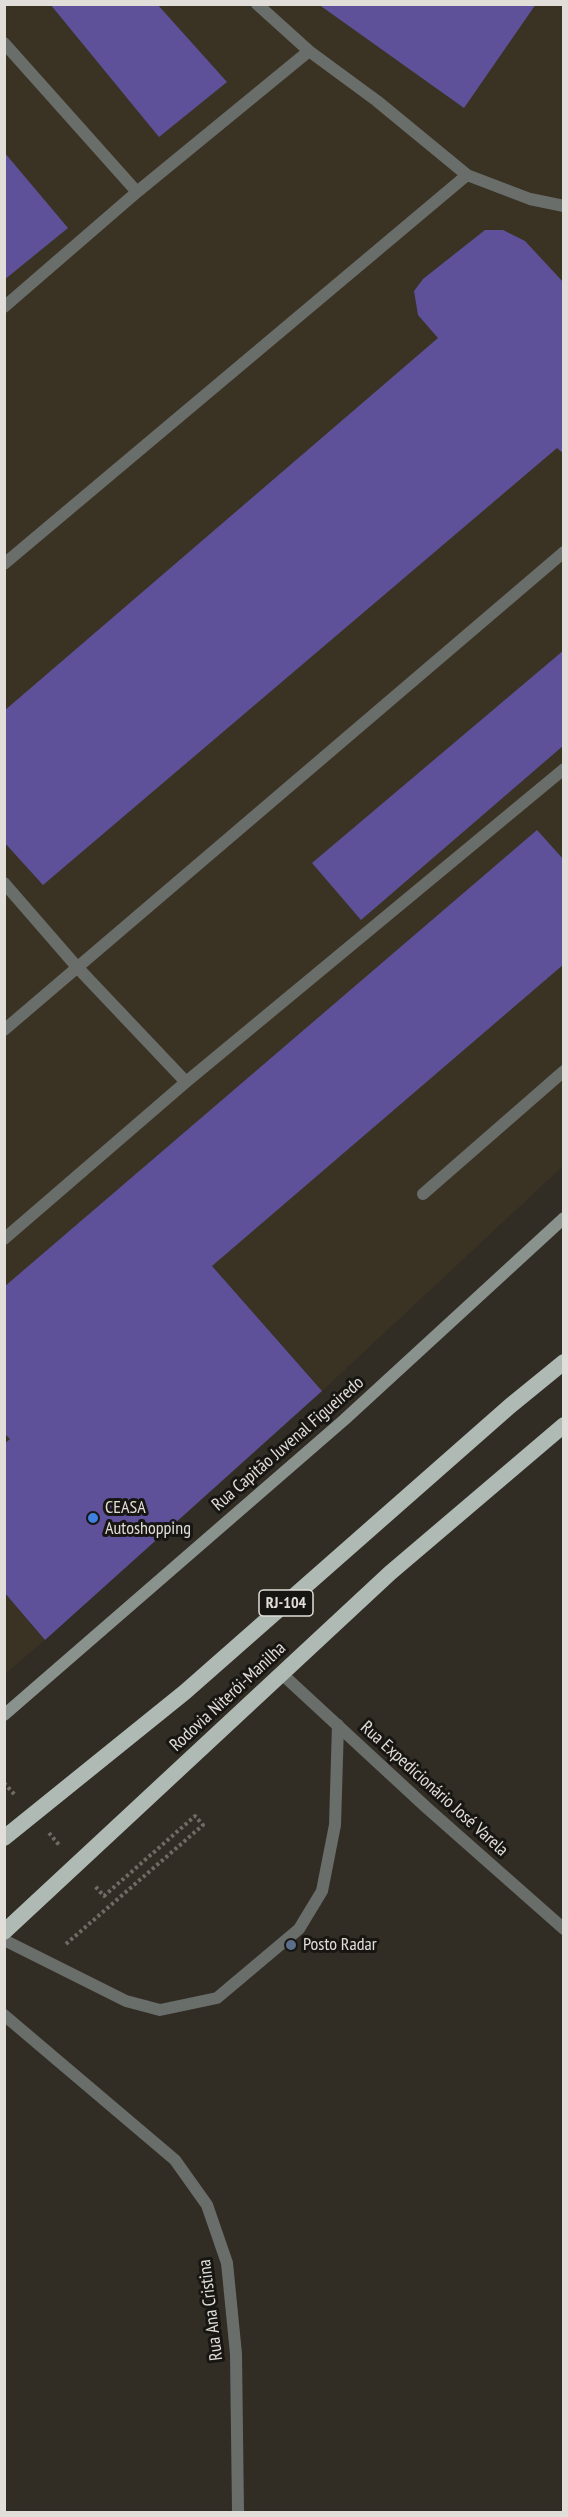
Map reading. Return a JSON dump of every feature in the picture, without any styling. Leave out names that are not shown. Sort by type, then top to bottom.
[{"type":"highway","points":[[510,1406],[564,1354]]},
{"type":"highway","name":"Rodovia Niterói-Manilha","points":[[4,1838],[185,1692],[510,1406],[564,1362]]},
{"type":"highway","name":"Rodovia Niterói-Manilha","points":[[4,1932],[390,1573],[564,1425]]},
{"type":"highway","points":[[530,1453],[564,1432]]},
{"type":"main road","name":"Rua Capitão Juvenal Figueiredo","points":[[4,1715],[344,1420],[564,1218]]},
{"type":"street","points":[[256,4],[309,51],[377,101],[468,175],[530,199],[564,206]]},
{"type":"street","points":[[4,44],[137,192]]},
{"type":"street","points":[[4,307],[137,192],[309,51]]},
{"type":"street","points":[[4,564],[468,175]]},
{"type":"street","points":[[4,1030],[564,552]]},
{"type":"street","points":[[4,1239],[186,1082],[564,768]]},
{"type":"street","points":[[4,883],[77,967],[186,1082]]},
{"type":"street","points":[[423,1194],[563,1074]]},
{"type":"street","name":"Rua Expedicionário José Varela","points":[[282,1674],[564,1929]]},
{"type":"street","points":[[4,1940],[126,2001],[160,2010],[217,1998],[299,1929],[322,1891],[334,1824],[338,1725]]},
{"type":"street","name":"Rua Ana Cristina","points":[[4,2015],[175,2160],[207,2205],[227,2263],[236,2354],[238,2512]]},
{"type":"path","points":[[45,1961],[97,1917]]},
{"type":"shaded area","points":[[5,5],[563,5],[563,1166],[322,1391],[212,1266],[5,1444]]},
{"type":"shaded area","points":[[4,1592],[45,1640],[5,1674],[4,1674]]},
{"type":"building","points":[[50,4],[157,4],[227,82],[159,137]]},
{"type":"building","points":[[318,4],[536,4],[464,108]]},
{"type":"building","points":[[4,152],[68,228],[4,280]]},
{"type":"building","points":[[485,230],[503,230],[525,241],[564,283],[564,454],[557,448],[43,885],[4,842],[4,711],[438,338],[418,315],[414,291],[423,279]]},
{"type":"building","points":[[564,650],[564,745],[361,920],[312,863]]},
{"type":"building","points":[[537,830],[564,860],[564,964],[212,1266],[322,1391],[45,1640],[4,1592],[4,1444],[10,1439],[4,1433],[4,1287]]},
{"type":"place","name":"CEASA Autoshopping","points":[[93,1518]]},
{"type":"place","name":"Posto Radar","points":[[291,1945]]}]
